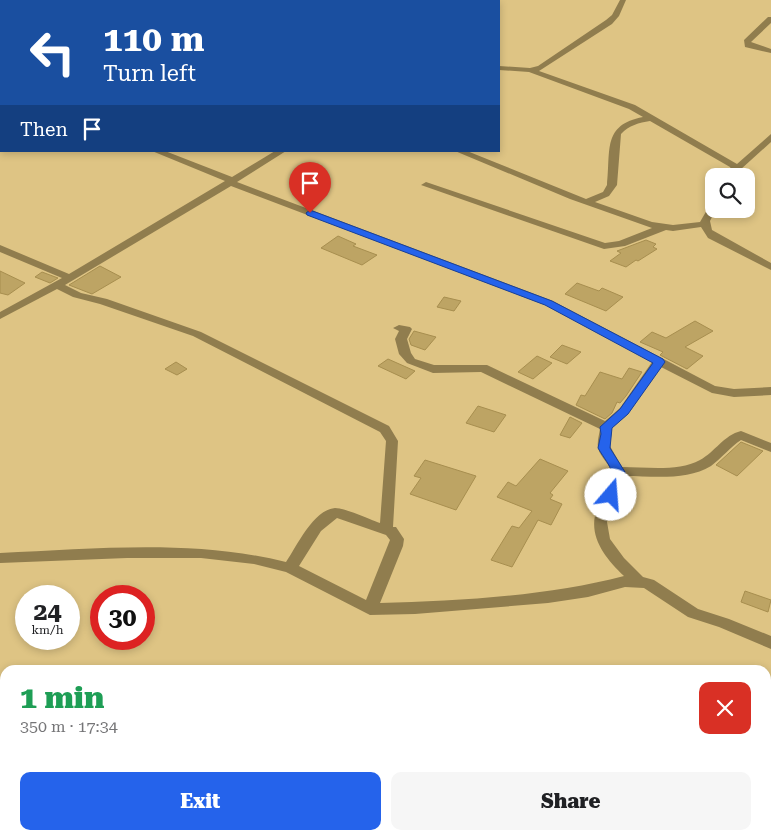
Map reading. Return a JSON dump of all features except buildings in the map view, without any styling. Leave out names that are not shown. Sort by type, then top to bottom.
[{"type":"street","points":[[530,70],[545,65],[610,22],[623,0]]},
{"type":"street","points":[[771,20],[747,42],[748,45],[771,51]]},
{"type":"street","points":[[500,68],[530,70],[618,102],[652,118],[727,161],[731,168]]},
{"type":"street","points":[[586,202],[606,194],[612,185],[619,129],[632,122],[652,118]]},
{"type":"street","points":[[738,168],[771,137]]},
{"type":"street","points":[[158,152],[549,303],[697,382],[723,392],[771,391]]},
{"type":"street","points":[[0,316],[70,278],[280,152]]},
{"type":"street","points":[[461,152],[586,202],[662,228]]},
{"type":"street","points":[[426,185],[604,246],[621,244],[662,228],[704,224]]},
{"type":"street","points":[[705,218],[706,231],[712,236],[771,267]]},
{"type":"street","points":[[0,248],[70,278]]},
{"type":"street","points":[[56,285],[77,295],[103,301],[197,334],[385,428],[392,441],[386,530]]},
{"type":"street","points":[[399,328],[406,329],[402,339],[405,354],[411,362],[433,369],[483,368],[606,427]]},
{"type":"street","points":[[606,427],[624,411],[659,362]]},
{"type":"street","points":[[606,427],[607,434],[604,448],[619,472],[619,478],[600,523],[602,533],[610,552],[638,581]]},
{"type":"street","points":[[619,472],[692,468],[702,465],[741,435],[771,448]]},
{"type":"street","points":[[290,568],[321,520],[329,515],[336,513],[391,531],[397,539],[396,546],[370,609]]},
{"type":"street","points":[[0,558],[127,552],[201,553],[254,559],[290,568],[370,609],[415,608],[548,597],[588,591],[625,581],[638,581],[649,584],[693,614],[724,623],[771,643]]},
{"type":"route","points":[[310,213],[549,303],[659,362],[632,402],[606,427],[607,434],[604,448],[619,472],[619,478],[611,495]]}]
